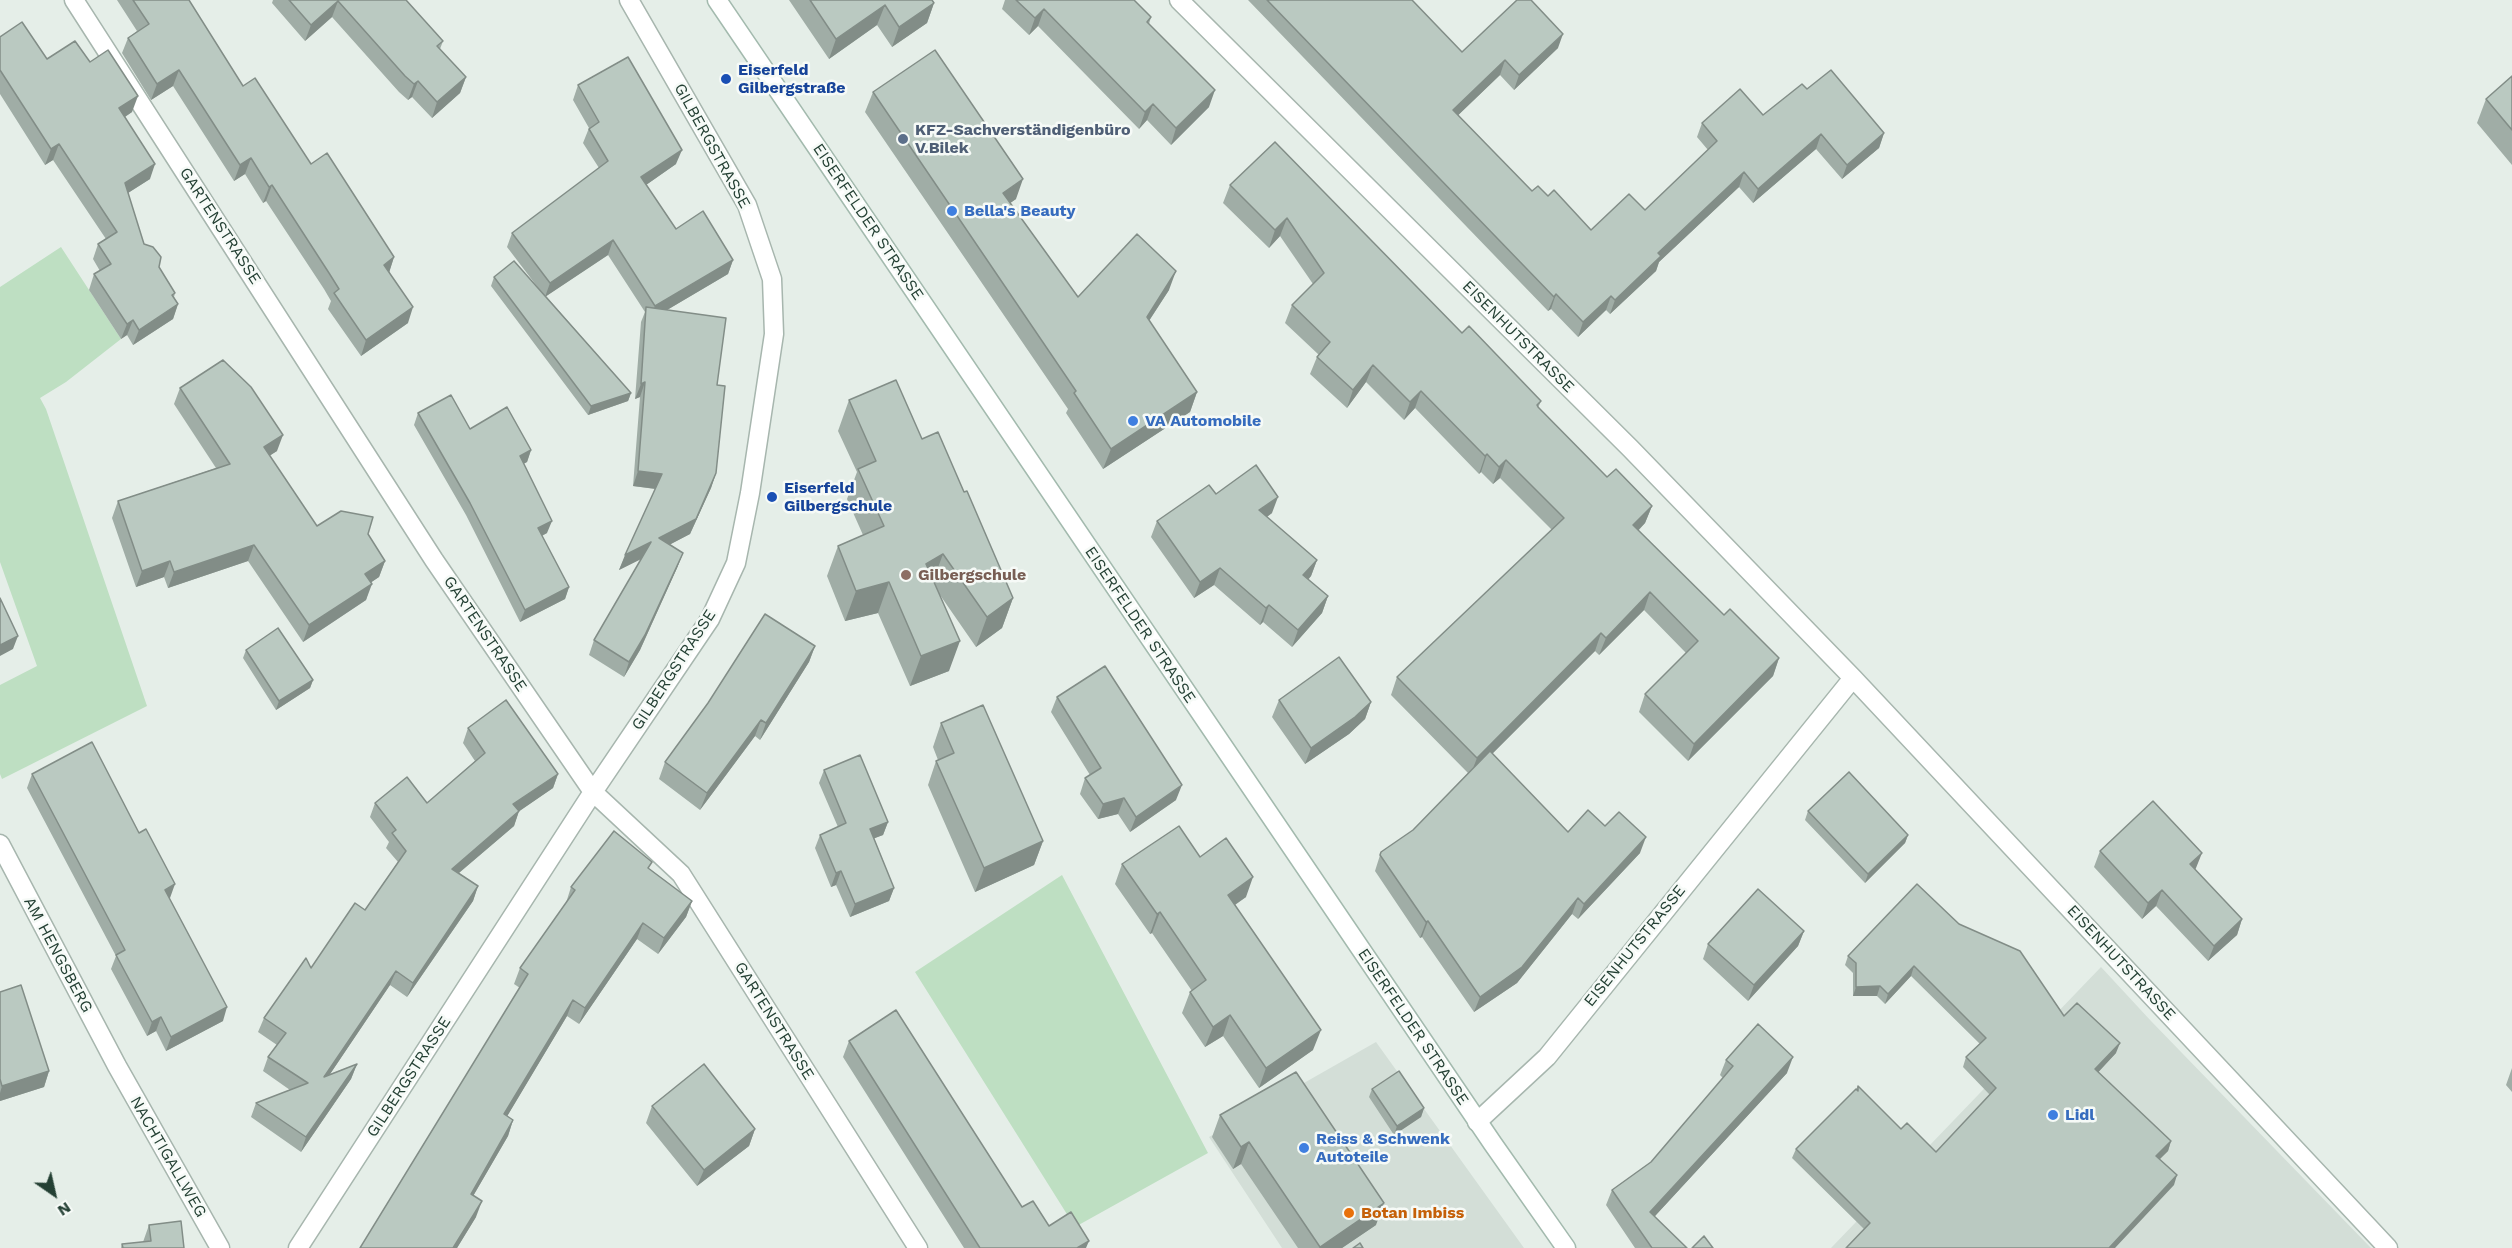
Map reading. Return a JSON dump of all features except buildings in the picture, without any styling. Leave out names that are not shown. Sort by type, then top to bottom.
[{"type":"street","name":"GARTENSTRASSE","points":[[74,0],[434,560],[592,792],[681,874],[918,1248]]},
{"type":"street","name":"GILBERGSTRASSE","points":[[298,1248],[592,792],[710,619],[736,563],[750,493],[774,334],[772,279],[747,205],[629,0]]},
{"type":"street","name":"EISERFELDER STRASSE","points":[[717,0],[1477,1122],[1566,1248]]},
{"type":"street","name":"EISENHUTSTRASSE","points":[[1179,0],[1630,448],[1853,678],[2388,1248]]},
{"type":"street","name":"EISENHUTSTRASSE","points":[[1477,1122],[1547,1057],[1853,678]]},
{"type":"street","name":"AM HENGSBERG","points":[[0,844],[117,1066]]},
{"type":"street","name":"NACHTIGALLWEG","points":[[117,1066],[220,1248]]},
{"type":"shaded area","points":[[2101,967],[2371,1248],[1831,1248]]},
{"type":"shaded area","points":[[1376,1042],[1524,1248],[1282,1248],[1209,1137]]},
{"type":"green space","points":[[61,247],[121,339],[66,382],[40,398],[46,409],[147,706],[2,779],[0,774],[0,685],[37,666],[0,562],[0,287]]},
{"type":"green space","points":[[1062,875],[1208,1153],[1075,1227],[915,972]]},
{"type":"place","name":"Eiserfeld Gilbergstraße","points":[[726,79]]},
{"type":"place","name":"KFZ-Sachverständigenbüro V.Bilek","points":[[903,139]]},
{"type":"place","name":"Bella's Beauty","points":[[952,211]]},
{"type":"place","name":"VA Automobile","points":[[1133,421]]},
{"type":"place","name":"Eiserfeld Gilbergschule","points":[[772,497]]},
{"type":"place","name":"Gilbergschule","points":[[906,575]]},
{"type":"place","name":"Lidl","points":[[2053,1115]]},
{"type":"place","name":"Reiss & Schwenk Autoteile","points":[[1304,1148]]},
{"type":"place","name":"Botan Imbiss","points":[[1349,1213]]}]
